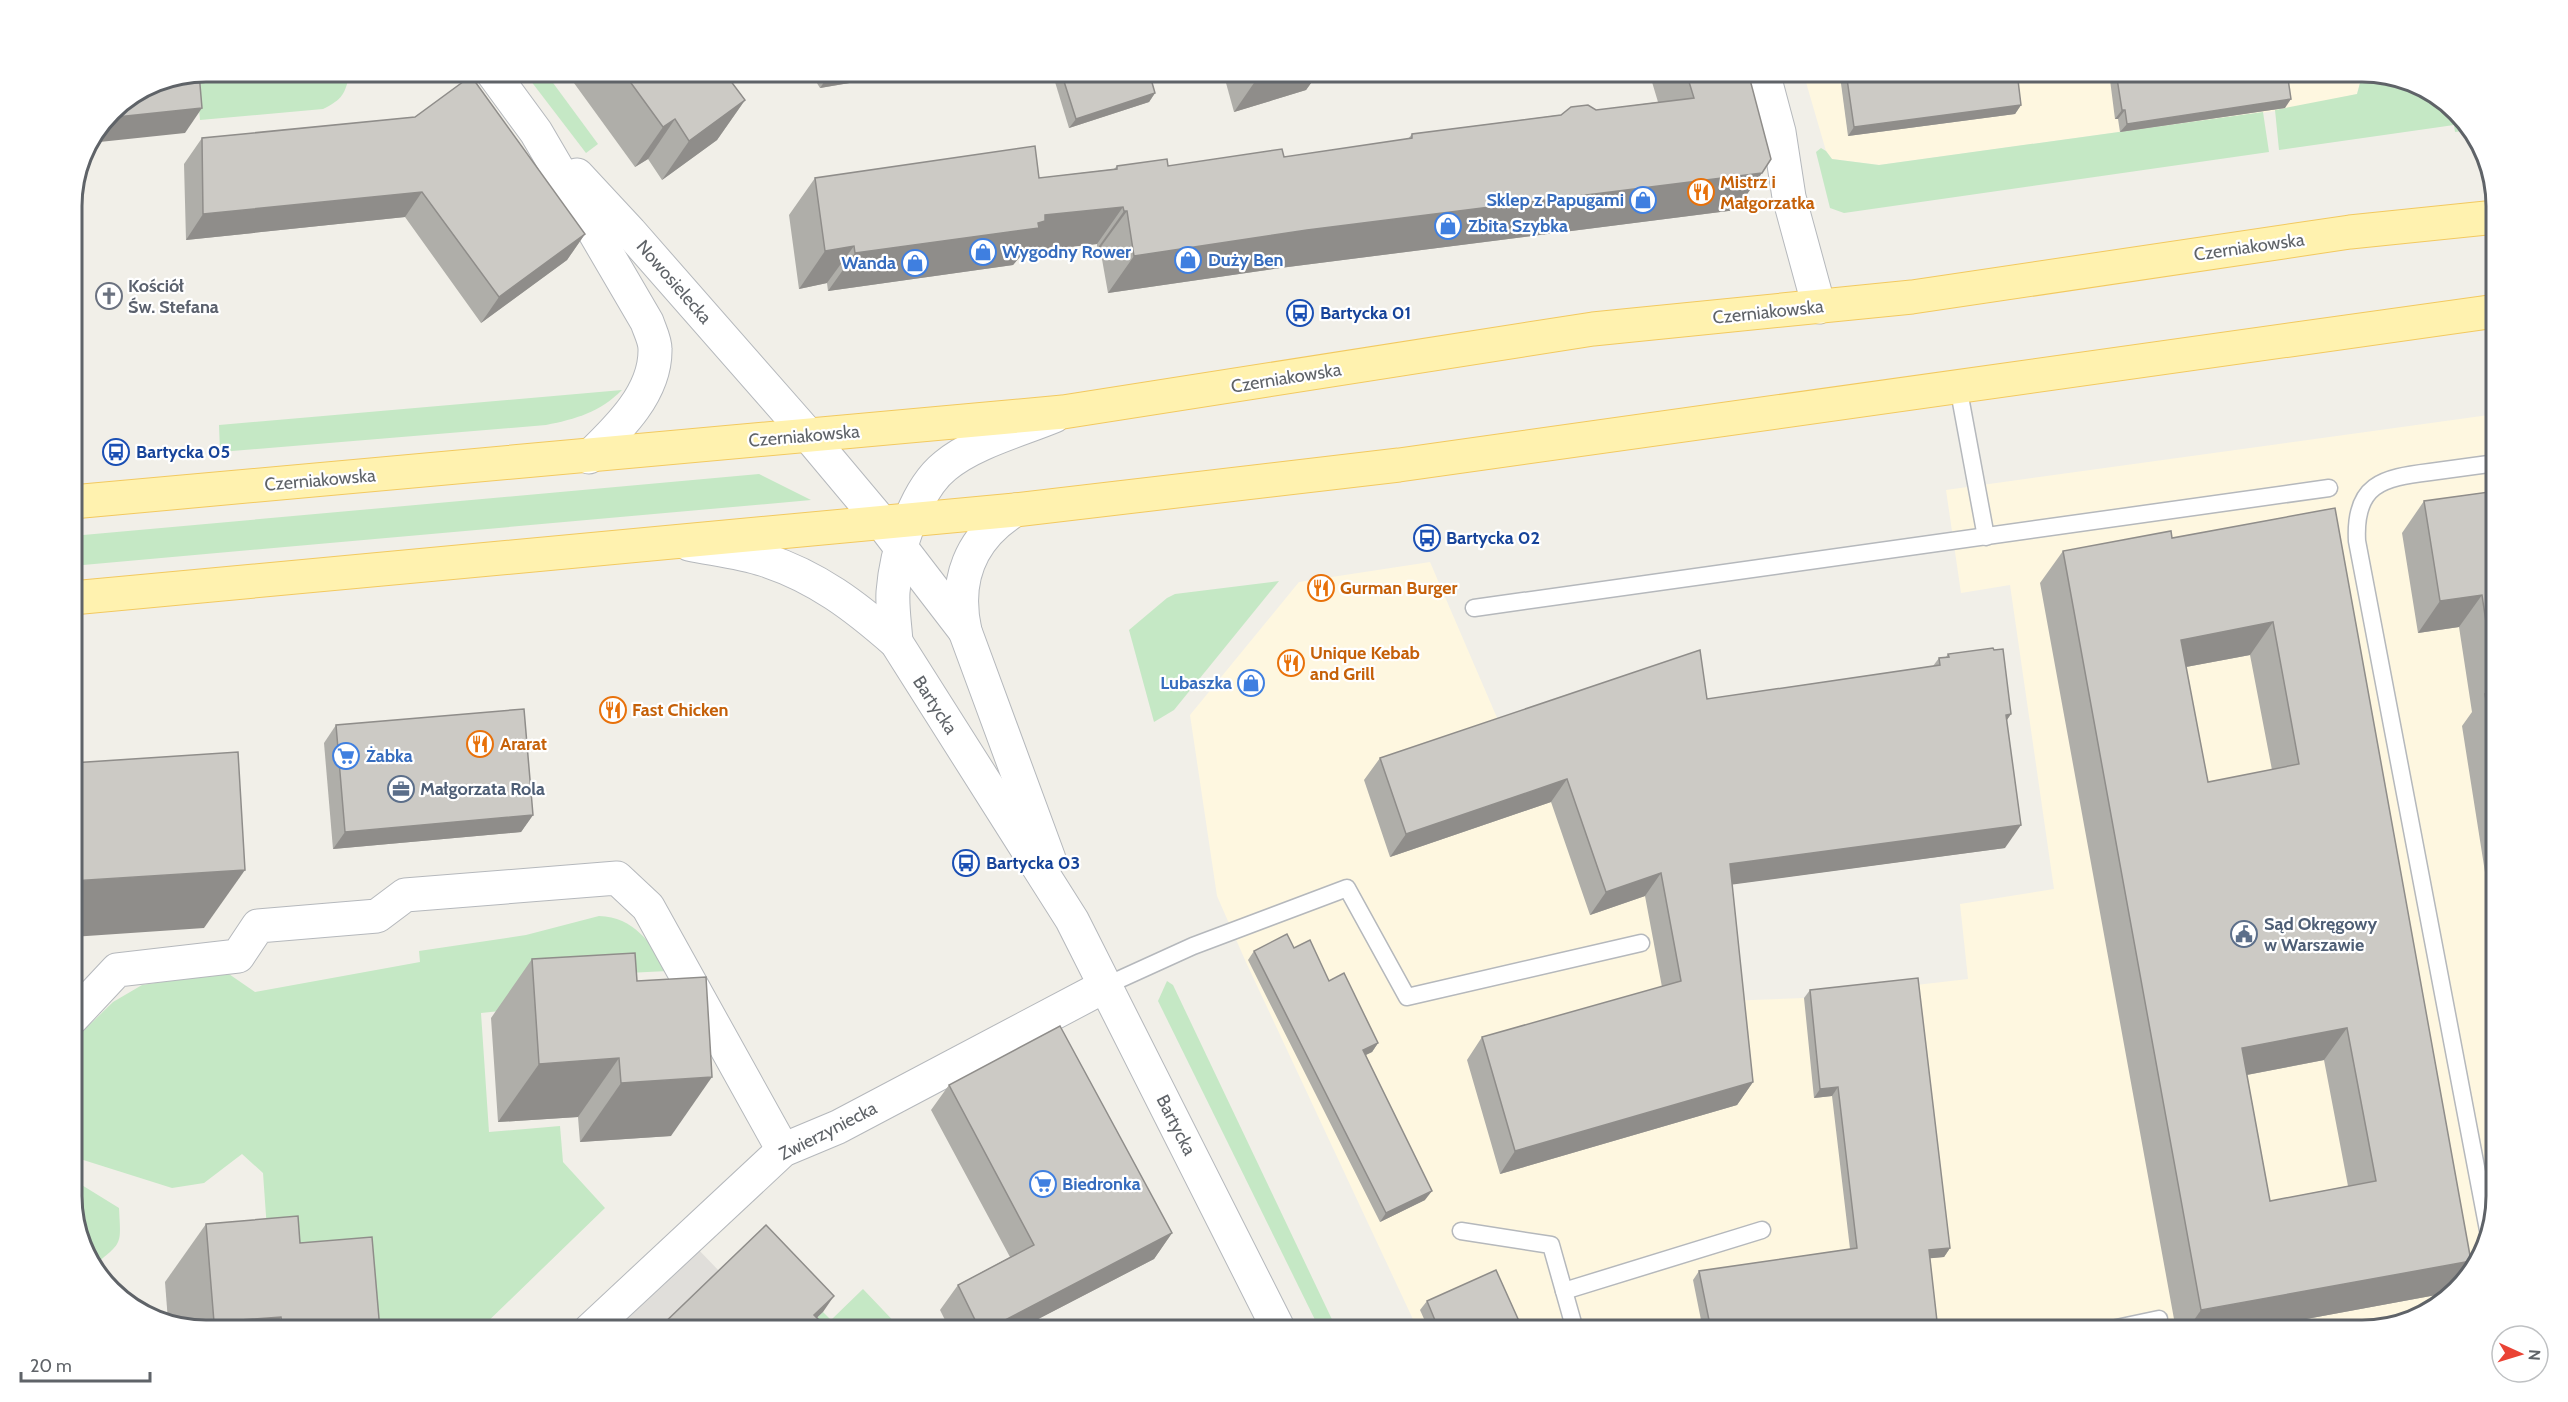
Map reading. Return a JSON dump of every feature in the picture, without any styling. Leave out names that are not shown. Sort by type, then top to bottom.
[{"type":"main road","name":"Czerniakowska","points":[[83,501],[589,457],[1063,412],[1593,329],[1924,295],[2350,232],[2485,217]]},
{"type":"main road","points":[[83,597],[684,543],[898,530],[1015,510],[1399,465],[2485,313]]},
{"type":"street","name":"Nowosielecka","points":[[499,82],[536,132],[647,322],[655,347],[653,373],[624,423],[589,457]]},
{"type":"street","points":[[1765,82],[1779,132],[1790,197],[1819,307]]},
{"type":"street","name":"Nowosielecka","points":[[536,132],[630,232],[809,436]]},
{"type":"street","name":"Bartycka","points":[[896,642],[893,592],[898,530],[925,487],[945,466],[966,452],[1063,412]]},
{"type":"street","name":"Bartycka","points":[[809,436],[898,530],[965,631],[1072,920]]},
{"type":"street","name":"Bartycka","points":[[965,631],[961,598],[969,559],[981,539],[997,521],[1015,510]]},
{"type":"street","name":"Bartycka","points":[[684,543],[764,559],[814,580],[857,608],[896,642],[1072,920],[1274,1320]]},
{"type":"street","points":[[83,1006],[117,970],[238,956],[258,927],[377,916],[405,895],[617,878],[648,907],[783,1150]]},
{"type":"street","name":"Zwierzyniecka","points":[[601,1320],[783,1150],[838,1126],[1105,986]]},
{"type":"lane","points":[[1958,386],[1986,537]]},
{"type":"lane","points":[[2484,1210],[2357,541],[2356,518],[2364,497],[2378,483],[2399,476],[2485,464]]},
{"type":"lane","points":[[1474,608],[2329,488]]},
{"type":"lane","points":[[1105,986],[1214,938],[1347,888],[1407,997],[1641,943]]},
{"type":"lane","points":[[1564,1291],[1762,1230]]},
{"type":"lane","points":[[1461,1231],[1551,1245],[1572,1320]]},
{"type":"lane","points":[[2153,1320],[2158,1319]]},
{"type":"shaded area","points":[[1806,82],[2360,82],[2357,94],[2282,110],[1879,165],[1832,159],[1826,151]]},
{"type":"shaded area","points":[[2485,415],[2486,1196],[2481,1228],[2465,1265],[2449,1283],[2424,1303],[2394,1315],[2362,1320],[1413,1320],[1217,896],[1190,715],[1299,582],[1430,562],[1504,734],[1684,673],[1725,1001],[1804,998],[1968,979],[1960,904],[2054,889],[2010,585],[1961,593],[1946,490]]},
{"type":"shaded area","points":[[755,1241],[823,1312],[815,1320],[618,1320],[695,1246],[721,1273]]},
{"type":"green space","points":[[347,82],[342,95],[323,109],[200,120],[197,83]]},
{"type":"green space","points":[[532,82],[552,82],[598,144],[586,153]]},
{"type":"green space","points":[[2360,82],[2394,87],[2409,92],[2431,103],[2443,113],[2460,131],[2455,132],[2454,125],[2279,150],[2275,110],[2357,94]]},
{"type":"green space","points":[[2263,112],[2269,152],[1844,213],[1830,208],[1816,152],[1821,148],[1832,159],[1879,165]]},
{"type":"green space","points":[[622,390],[614,398],[587,414],[546,425],[220,452],[219,425]]},
{"type":"green space","points":[[759,474],[811,500],[83,565],[83,535]]},
{"type":"green space","points":[[1279,581],[1174,710],[1154,722],[1129,630],[1175,594]]},
{"type":"green space","points":[[599,916],[611,918],[632,926],[640,933],[668,971],[586,975],[589,1002],[481,1013],[489,1132],[560,1126],[563,1162],[605,1208],[489,1320],[333,1320],[268,1244],[263,1173],[242,1154],[204,1183],[172,1188],[83,1160],[83,1031],[113,1002],[142,985],[226,972],[255,992],[420,962],[419,951],[526,935]]},
{"type":"green space","points":[[1167,981],[1173,985],[1332,1320],[1315,1320],[1158,1001]]},
{"type":"green space","points":[[83,1186],[119,1208],[120,1237],[110,1252],[100,1260],[95,1251],[85,1220]]},
{"type":"green space","points":[[863,1289],[892,1320],[831,1320]]},
{"type":"green space","points":[[823,1312],[831,1320],[815,1320]]},
{"type":"building","points":[[463,82],[475,82],[585,234],[499,297],[422,192],[203,214],[202,138],[415,117]]},
{"type":"building","points":[[630,82],[732,82],[745,100],[689,141],[675,119],[663,127]]},
{"type":"building","points":[[1064,82],[1152,82],[1155,93],[1076,119]]},
{"type":"building","points":[[1689,82],[1751,82],[1771,159],[1762,173],[1307,230],[1134,256],[1127,211],[1124,211],[1123,207],[1045,215],[1045,221],[1038,223],[1039,228],[855,253],[854,246],[825,251],[815,178],[1035,146],[1039,178],[1117,169],[1117,166],[1167,159],[1168,166],[1282,149],[1284,157],[1412,138],[1412,134],[1561,115],[1571,107],[1588,105],[1596,110],[1694,98]]},
{"type":"building","points":[[1847,82],[2018,82],[2021,105],[1854,127]]},
{"type":"building","points":[[2118,82],[2288,82],[2291,99],[2127,124],[2125,110],[2122,110]]},
{"type":"building","points":[[200,83],[202,108],[122,116],[137,103],[159,92]]},
{"type":"building","points":[[2485,492],[2485,618],[2482,595],[2440,601],[2424,501]]},
{"type":"building","name":"Sąd Okręgowy w Warszawie","points":[[2335,508],[2470,1256],[2467,1262],[2201,1310],[2063,551],[2171,531],[2172,538]],"holes":[[[2273,622],[2299,764],[2208,782],[2181,640]],[[2347,1028],[2376,1181],[2270,1201],[2242,1048]]]},
{"type":"building","points":[[1993,648],[1994,650],[2003,649],[2011,714],[2006,715],[2021,825],[1730,864],[1753,1082],[1515,1151],[1482,1037],[1681,981],[1661,873],[1606,892],[1567,779],[1406,834],[1380,758],[1700,650],[1707,699],[1940,665],[1939,658],[1949,657],[1948,654]]},
{"type":"building","points":[[524,709],[533,815],[345,832],[336,725]]},
{"type":"building","points":[[238,752],[245,870],[83,880],[83,762]]},
{"type":"building","points":[[1287,934],[1294,948],[1310,940],[1329,981],[1344,973],[1378,1043],[1363,1050],[1432,1191],[1386,1213],[1254,951]]},
{"type":"building","points":[[635,953],[637,981],[706,977],[712,1077],[621,1083],[619,1058],[539,1064],[532,959]]},
{"type":"building","points":[[1918,978],[1950,1248],[1929,1250],[1937,1320],[1709,1320],[1699,1271],[1857,1248],[1838,1087],[1820,1089],[1810,990]]},
{"type":"building","name":"Biedronka","points":[[1060,1026],[1172,1233],[1005,1320],[975,1320],[958,1285],[1034,1245],[949,1085]]},
{"type":"building","points":[[298,1216],[300,1243],[372,1237],[379,1320],[281,1320],[281,1317],[214,1320],[206,1224]]},
{"type":"building","points":[[766,1225],[834,1296],[814,1315],[819,1320],[667,1320]]},
{"type":"building","points":[[1496,1270],[1518,1320],[1435,1320],[1427,1301]]},
{"type":"place","name":"Mistrz i Małgorzatka","points":[[1701,192]]},
{"type":"place","name":"Sklep z Papugami","points":[[1643,200]]},
{"type":"place","name":"Zbita Szybka","points":[[1448,226]]},
{"type":"place","name":"Wygodny Rower","points":[[983,252]]},
{"type":"place","name":"Duży Ben","points":[[1188,260]]},
{"type":"place","name":"Wanda","points":[[915,263]]},
{"type":"place","name":"Kościół Św. Stefana","points":[[109,296]]},
{"type":"place","name":"Bartycka 01","points":[[1300,313]]},
{"type":"place","name":"Bartycka 05","points":[[116,452]]},
{"type":"place","name":"Bartycka 02","points":[[1427,538]]},
{"type":"place","name":"Gurman Burger","points":[[1321,588]]},
{"type":"place","name":"Unique Kebab and Grill","points":[[1291,663]]},
{"type":"place","name":"Lubaszka","points":[[1251,683]]},
{"type":"place","name":"Fast Chicken","points":[[613,710]]},
{"type":"place","name":"Ararat","points":[[480,744]]},
{"type":"place","name":"Żabka","points":[[346,756]]},
{"type":"place","name":"Małgorzata Rola","points":[[401,789]]},
{"type":"place","name":"Bartycka 03","points":[[966,863]]},
{"type":"place","name":"Sąd Okręgowy w Warszawie","points":[[2244,934]]},
{"type":"place","name":"Biedronka","points":[[1043,1184]]}]
